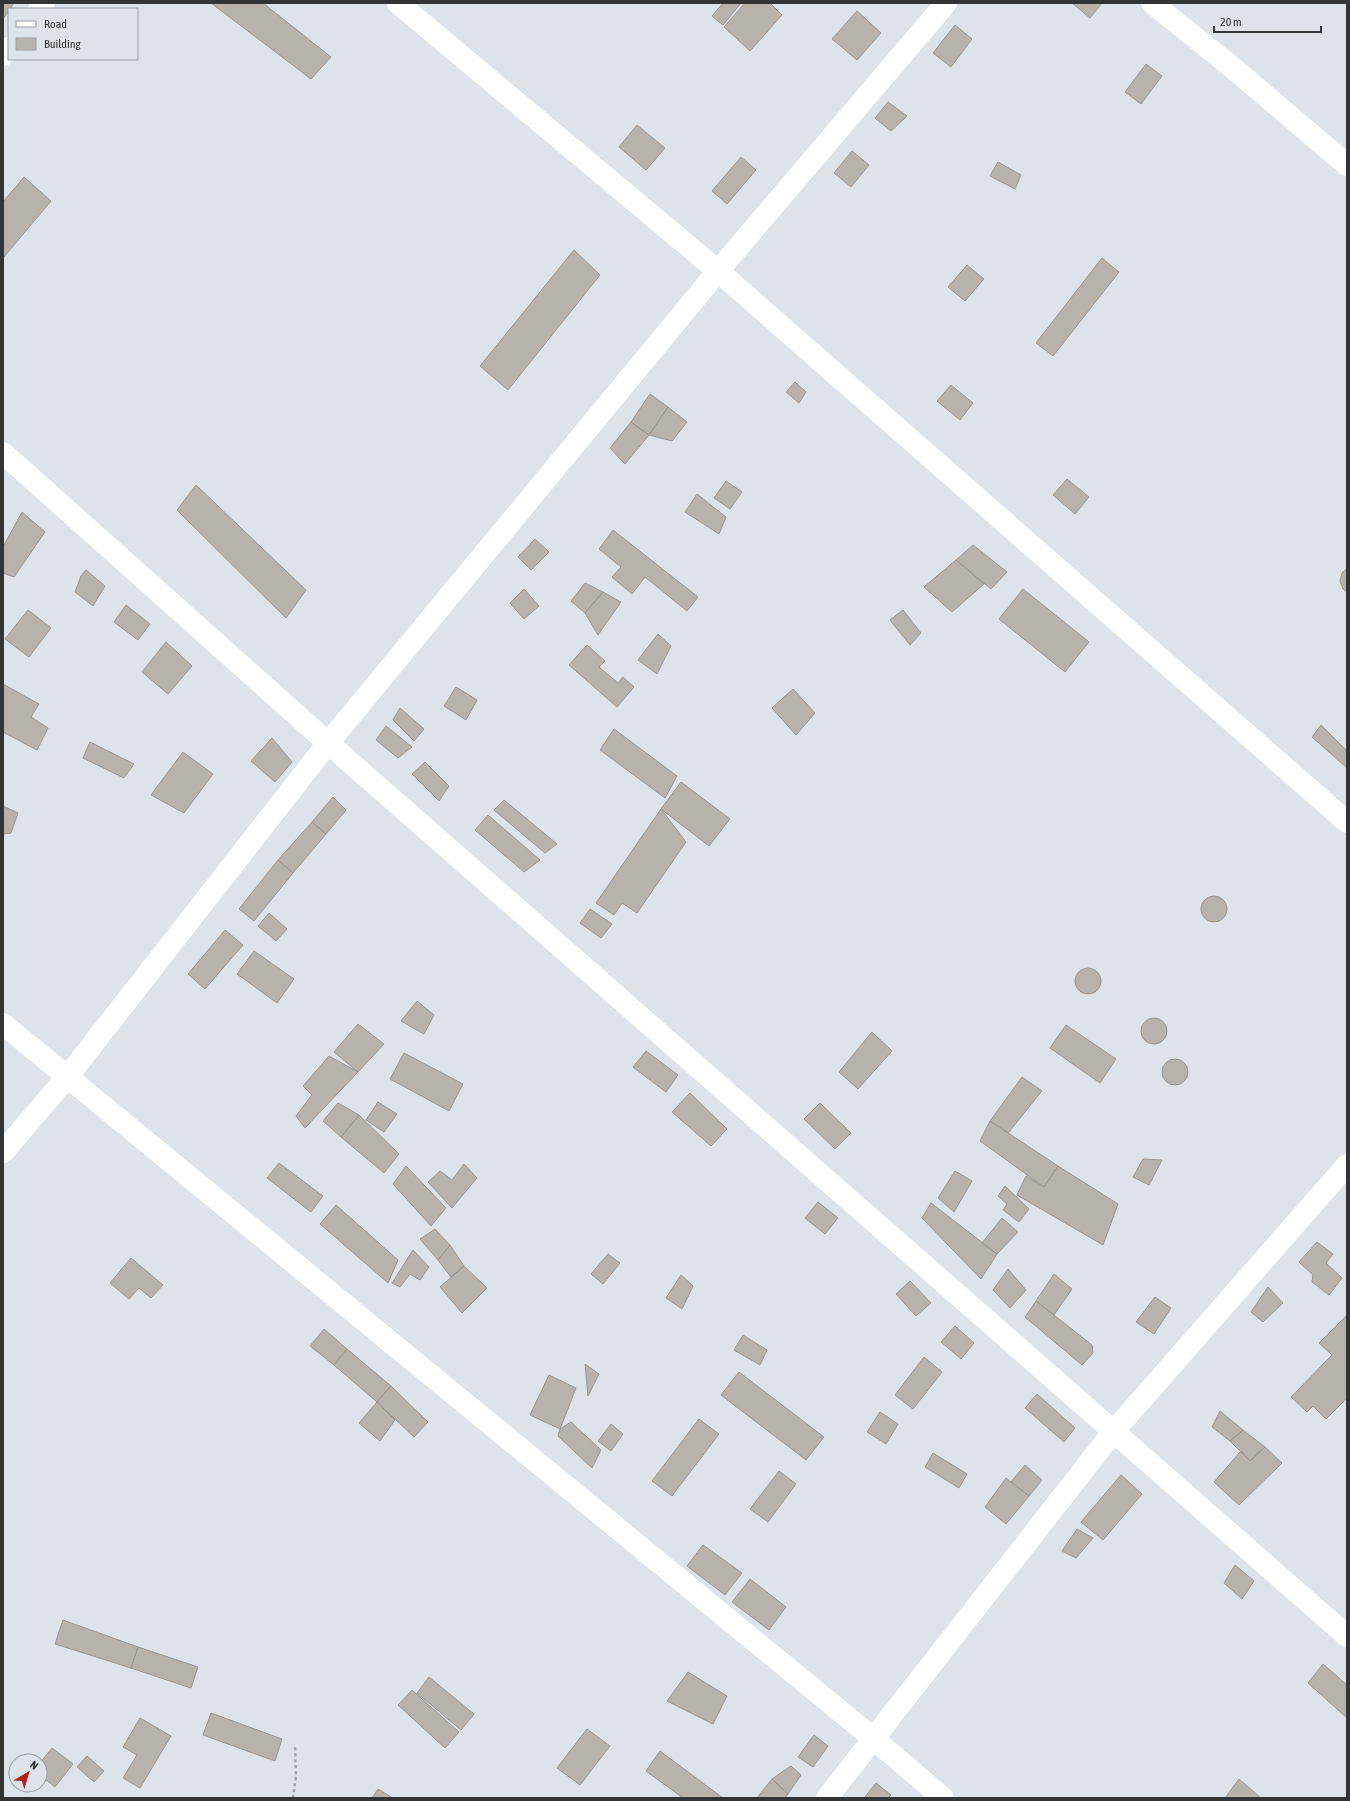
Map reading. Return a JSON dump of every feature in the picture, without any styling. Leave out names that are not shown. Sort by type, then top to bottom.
[{"type":"street","points":[[398,3],[718,271],[1347,822]]},
{"type":"street","points":[[3,1152],[68,1076],[328,743],[718,271],[946,3]]},
{"type":"street","points":[[1152,3],[1233,68],[1347,165]]},
{"type":"street","points":[[3,453],[328,743],[1347,1636]]},
{"type":"street","points":[[3,1024],[874,1739],[943,1798]]},
{"type":"street","points":[[826,1798],[874,1739],[1114,1431],[1347,1165]]},
{"type":"path","points":[[293,1798],[296,1776],[295,1745]]},
{"type":"building","points":[[3,3],[14,3],[11,8],[8,8],[8,12],[3,19]]},
{"type":"building","points":[[211,3],[263,3],[331,57],[311,79]]},
{"type":"building","points":[[723,3],[741,3],[723,25],[712,16]]},
{"type":"building","points":[[745,3],[770,3],[782,15],[750,51],[724,27]]},
{"type":"building","points":[[1072,3],[1102,3],[1090,18]]},
{"type":"building","points":[[857,11],[881,33],[857,60],[832,39]]},
{"type":"building","points":[[955,25],[972,39],[951,67],[933,53]]},
{"type":"building","points":[[1146,64],[1162,76],[1141,104],[1125,92]]},
{"type":"building","points":[[888,102],[907,116],[891,131],[875,118]]},
{"type":"building","points":[[637,125],[665,148],[646,170],[619,147]]},
{"type":"building","points":[[852,151],[869,165],[851,187],[834,173]]},
{"type":"building","points":[[741,157],[756,170],[727,204],[712,191]]},
{"type":"building","points":[[998,162],[1021,175],[1015,189],[990,176]]},
{"type":"building","points":[[24,177],[51,201],[3,258],[3,202]]},
{"type":"building","points":[[574,250],[600,275],[508,390],[480,366]]},
{"type":"building","points":[[1102,258],[1119,272],[1053,356],[1036,343]]},
{"type":"building","points":[[967,265],[984,279],[965,301],[948,287]]},
{"type":"building","points":[[795,382],[806,392],[799,403],[786,392]]},
{"type":"building","points":[[951,385],[973,403],[960,420],[937,401]]},
{"type":"building","points":[[650,394],[668,407],[649,435],[631,422]]},
{"type":"building","points":[[668,407],[687,422],[672,441],[649,435]]},
{"type":"building","points":[[631,422],[649,435],[625,464],[610,448]]},
{"type":"building","points":[[1067,479],[1089,497],[1075,514],[1053,495]]},
{"type":"building","points":[[726,481],[742,492],[730,509],[714,498]]},
{"type":"building","points":[[196,485],[306,590],[286,618],[177,510]]},
{"type":"building","points":[[697,494],[726,517],[719,534],[685,512]]},
{"type":"building","points":[[22,512],[45,532],[14,577],[3,573],[3,547]]},
{"type":"building","points":[[613,530],[698,597],[687,611],[645,577],[632,594],[612,577],[621,567],[599,549]]},
{"type":"building","points":[[535,539],[549,552],[531,570],[518,557]]},
{"type":"building","points":[[973,545],[1007,572],[991,589],[956,560]]},
{"type":"building","points":[[956,560],[984,584],[952,612],[924,587]]},
{"type":"building","points":[[1346,569],[1347,592],[1343,589],[1340,581],[1342,573]]},
{"type":"building","points":[[86,570],[105,586],[93,606],[75,592],[81,576]]},
{"type":"building","points":[[585,583],[603,592],[585,613],[571,601]]},
{"type":"building","points":[[524,589],[539,606],[524,619],[510,603]]},
{"type":"building","points":[[1023,589],[1089,642],[1065,672],[999,619]]},
{"type":"building","points":[[603,592],[621,602],[598,635],[585,613]]},
{"type":"building","points":[[126,605],[150,624],[138,640],[114,622]]},
{"type":"building","points":[[28,610],[51,628],[29,657],[5,639]]},
{"type":"building","points":[[903,610],[921,633],[910,645],[890,620]]},
{"type":"building","points":[[658,634],[671,646],[657,674],[638,660]]},
{"type":"building","points":[[166,642],[192,666],[168,694],[142,672]]},
{"type":"building","points":[[587,645],[605,661],[599,667],[618,683],[623,677],[634,687],[617,707],[569,665]]},
{"type":"building","points":[[3,684],[39,704],[31,717],[48,728],[37,750],[3,732]]},
{"type":"building","points":[[456,687],[477,700],[466,720],[444,706]]},
{"type":"building","points":[[793,689],[815,713],[796,735],[772,708]]},
{"type":"building","points":[[400,708],[424,729],[414,741],[393,720]]},
{"type":"building","points":[[1321,725],[1347,751],[1347,768],[1312,737]]},
{"type":"building","points":[[386,726],[412,747],[398,758],[376,740]]},
{"type":"building","points":[[614,729],[677,776],[665,798],[600,750]]},
{"type":"building","points":[[272,738],[292,762],[275,782],[251,761]]},
{"type":"building","points":[[90,742],[134,764],[124,778],[83,758]]},
{"type":"building","points":[[183,752],[213,774],[184,813],[151,795]]},
{"type":"building","points":[[425,762],[449,786],[439,801],[412,774]]},
{"type":"building","points":[[681,782],[730,819],[709,846],[661,809]]},
{"type":"building","points":[[333,797],[346,810],[326,834],[312,822]]},
{"type":"building","points":[[504,800],[557,844],[545,853],[494,810]]},
{"type":"building","points":[[3,806],[18,813],[11,833],[3,834]]},
{"type":"building","points":[[661,809],[686,842],[637,913],[622,903],[614,915],[596,903]]},
{"type":"building","points":[[488,815],[540,860],[524,872],[475,830]]},
{"type":"building","points":[[312,822],[326,834],[293,873],[278,860]]},
{"type":"building","points":[[278,860],[293,873],[254,921],[239,909]]},
{"type":"building","points":[[1214,896],[1224,899],[1227,909],[1224,919],[1214,922],[1204,919],[1201,909],[1204,899]]},
{"type":"building","points":[[590,909],[612,924],[601,938],[580,923]]},
{"type":"building","points":[[269,913],[287,929],[276,941],[258,926]]},
{"type":"building","points":[[225,930],[243,945],[205,989],[188,974]]},
{"type":"building","points":[[254,951],[294,979],[277,1003],[237,974]]},
{"type":"building","points":[[1088,968],[1097,972],[1101,981],[1097,990],[1088,994],[1079,990],[1075,981],[1079,972]]},
{"type":"building","points":[[417,1001],[434,1015],[424,1034],[401,1021]]},
{"type":"building","points":[[1154,1018],[1163,1022],[1167,1031],[1163,1040],[1154,1044],[1145,1040],[1141,1031],[1145,1022]]},
{"type":"building","points":[[358,1024],[384,1044],[358,1072],[334,1052]]},
{"type":"building","points":[[1066,1025],[1116,1059],[1100,1083],[1050,1048]]},
{"type":"building","points":[[872,1032],[892,1051],[858,1089],[839,1072]]},
{"type":"building","points":[[646,1051],[678,1075],[666,1092],[633,1067]]},
{"type":"building","points":[[404,1053],[463,1084],[449,1111],[390,1079]]},
{"type":"building","points":[[329,1056],[358,1072],[305,1128],[296,1116],[312,1095],[303,1086]]},
{"type":"building","points":[[1175,1059],[1184,1063],[1188,1072],[1184,1081],[1175,1085],[1166,1081],[1162,1072],[1166,1063]]},
{"type":"building","points":[[1022,1077],[1042,1091],[1008,1133],[990,1121]]},
{"type":"building","points":[[690,1093],[727,1129],[711,1146],[672,1112]]},
{"type":"building","points":[[378,1102],[397,1114],[384,1132],[366,1120]]},
{"type":"building","points":[[338,1103],[359,1115],[341,1137],[323,1121]]},
{"type":"building","points":[[820,1103],[851,1133],[835,1149],[804,1119]]},
{"type":"building","points":[[359,1115],[399,1154],[384,1173],[341,1137]]},
{"type":"building","points":[[990,1121],[1058,1166],[1044,1187],[980,1141]]},
{"type":"building","points":[[1143,1159],[1162,1160],[1149,1185],[1133,1177]]},
{"type":"building","points":[[279,1163],[323,1196],[311,1212],[267,1178]]},
{"type":"building","points":[[464,1164],[477,1178],[452,1208],[428,1182],[440,1171],[452,1180]]},
{"type":"building","points":[[406,1166],[446,1208],[431,1226],[393,1184]]},
{"type":"building","points":[[1058,1166],[1118,1204],[1103,1245],[1017,1195],[1026,1176],[1044,1187]]},
{"type":"building","points":[[955,1171],[972,1181],[954,1212],[938,1198]]},
{"type":"building","points":[[1005,1186],[1029,1209],[1019,1222],[1003,1210],[1007,1204],[998,1196]]},
{"type":"building","points":[[818,1202],[838,1218],[825,1234],[805,1218]]},
{"type":"building","points":[[931,1203],[997,1254],[981,1279],[922,1218]]},
{"type":"building","points":[[336,1205],[398,1260],[388,1283],[320,1224]]},
{"type":"building","points":[[1002,1218],[1018,1232],[997,1254],[982,1243]]},
{"type":"building","points":[[435,1229],[450,1245],[438,1260],[420,1239]]},
{"type":"building","points":[[1317,1242],[1333,1254],[1326,1263],[1342,1278],[1329,1295],[1312,1282],[1313,1275],[1299,1262]]},
{"type":"building","points":[[450,1245],[464,1266],[451,1277],[438,1260]]},
{"type":"building","points":[[413,1250],[429,1267],[420,1280],[410,1274],[400,1287],[392,1283]]},
{"type":"building","points":[[608,1254],[620,1263],[603,1284],[591,1274]]},
{"type":"building","points":[[131,1258],[163,1285],[151,1298],[139,1288],[129,1299],[110,1283]]},
{"type":"building","points":[[464,1266],[487,1288],[462,1313],[440,1287]]},
{"type":"building","points":[[1008,1269],[1026,1290],[1010,1308],[993,1290]]},
{"type":"building","points":[[1054,1274],[1072,1289],[1054,1315],[1036,1301]]},
{"type":"building","points":[[681,1275],[693,1286],[682,1309],[666,1298]]},
{"type":"building","points":[[910,1281],[931,1303],[916,1316],[896,1294]]},
{"type":"building","points":[[1268,1287],[1283,1303],[1263,1322],[1251,1312]]},
{"type":"building","points":[[1155,1297],[1171,1308],[1154,1334],[1136,1322]]},
{"type":"building","points":[[1036,1301],[1092,1345],[1093,1353],[1082,1365],[1025,1317]]},
{"type":"building","points":[[1347,1315],[1347,1398],[1326,1419],[1313,1406],[1307,1412],[1291,1397],[1332,1355],[1319,1343]]},
{"type":"building","points":[[955,1326],[974,1343],[961,1359],[941,1342]]},
{"type":"building","points":[[324,1329],[347,1349],[334,1365],[310,1346]]},
{"type":"building","points":[[743,1335],[767,1350],[760,1365],[734,1350]]},
{"type":"building","points":[[347,1349],[391,1386],[377,1402],[334,1365]]},
{"type":"building","points":[[924,1357],[942,1372],[913,1409],[895,1395]]},
{"type":"building","points":[[585,1364],[599,1374],[588,1396]]},
{"type":"building","points":[[739,1372],[824,1437],[806,1460],[721,1395]]},
{"type":"building","points":[[549,1375],[576,1388],[560,1429],[530,1415]]},
{"type":"building","points":[[391,1386],[428,1422],[414,1437],[377,1402]]},
{"type":"building","points":[[1037,1394],[1075,1428],[1064,1442],[1025,1408]]},
{"type":"building","points":[[377,1402],[395,1420],[380,1441],[359,1423]]},
{"type":"building","points":[[1220,1411],[1243,1430],[1230,1441],[1212,1427]]},
{"type":"building","points":[[880,1412],[898,1424],[886,1444],[867,1432]]},
{"type":"building","points":[[699,1419],[719,1434],[672,1496],[652,1481]]},
{"type":"building","points":[[571,1422],[601,1450],[592,1468],[558,1436],[560,1429]]},
{"type":"building","points":[[611,1424],[623,1434],[611,1451],[598,1441]]},
{"type":"building","points":[[1243,1430],[1265,1447],[1250,1461],[1230,1441]]},
{"type":"building","points":[[1265,1447],[1282,1463],[1239,1505],[1214,1482],[1241,1451],[1250,1461]]},
{"type":"building","points":[[933,1453],[967,1474],[959,1488],[925,1467]]},
{"type":"building","points":[[1025,1465],[1042,1480],[1029,1496],[1011,1482]]},
{"type":"building","points":[[779,1471],[796,1484],[768,1522],[750,1509]]},
{"type":"building","points":[[1121,1475],[1142,1494],[1103,1540],[1081,1522]]},
{"type":"building","points":[[1006,1478],[1029,1496],[1006,1524],[985,1507]]},
{"type":"building","points":[[1077,1529],[1093,1538],[1076,1558],[1062,1551]]},
{"type":"building","points":[[703,1545],[742,1573],[725,1595],[687,1566]]},
{"type":"building","points":[[1235,1565],[1254,1581],[1242,1599],[1224,1583]]},
{"type":"building","points":[[750,1579],[786,1607],[769,1630],[732,1602]]},
{"type":"building","points":[[63,1620],[138,1647],[131,1668],[55,1644]]},
{"type":"building","points":[[138,1647],[198,1667],[191,1688],[131,1668]]},
{"type":"building","points":[[1323,1664],[1347,1685],[1347,1718],[1308,1683]]},
{"type":"building","points":[[688,1672],[727,1696],[713,1724],[667,1701]]},
{"type":"building","points":[[429,1677],[474,1714],[461,1730],[417,1693]]},
{"type":"building","points":[[412,1690],[459,1732],[445,1748],[398,1705]]},
{"type":"building","points":[[211,1713],[282,1739],[275,1761],[203,1735]]},
{"type":"building","points":[[140,1718],[171,1736],[140,1788],[123,1778],[137,1755],[123,1747]]},
{"type":"building","points":[[587,1729],[610,1746],[580,1785],[557,1768]]},
{"type":"building","points":[[814,1735],[828,1746],[813,1767],[798,1757]]},
{"type":"building","points":[[52,1748],[73,1764],[55,1787],[48,1781],[48,1753]]},
{"type":"building","points":[[660,1751],[723,1798],[683,1798],[646,1771]]},
{"type":"building","points":[[87,1756],[104,1771],[94,1782],[77,1767]]},
{"type":"building","points":[[791,1766],[801,1775],[788,1794],[772,1779]]},
{"type":"building","points":[[772,1779],[788,1794],[785,1798],[757,1798]]},
{"type":"building","points":[[1239,1779],[1261,1798],[1225,1798]]},
{"type":"building","points":[[876,1783],[891,1795],[888,1798],[864,1798]]},
{"type":"building","points":[[378,1789],[393,1798],[372,1798]]}]
